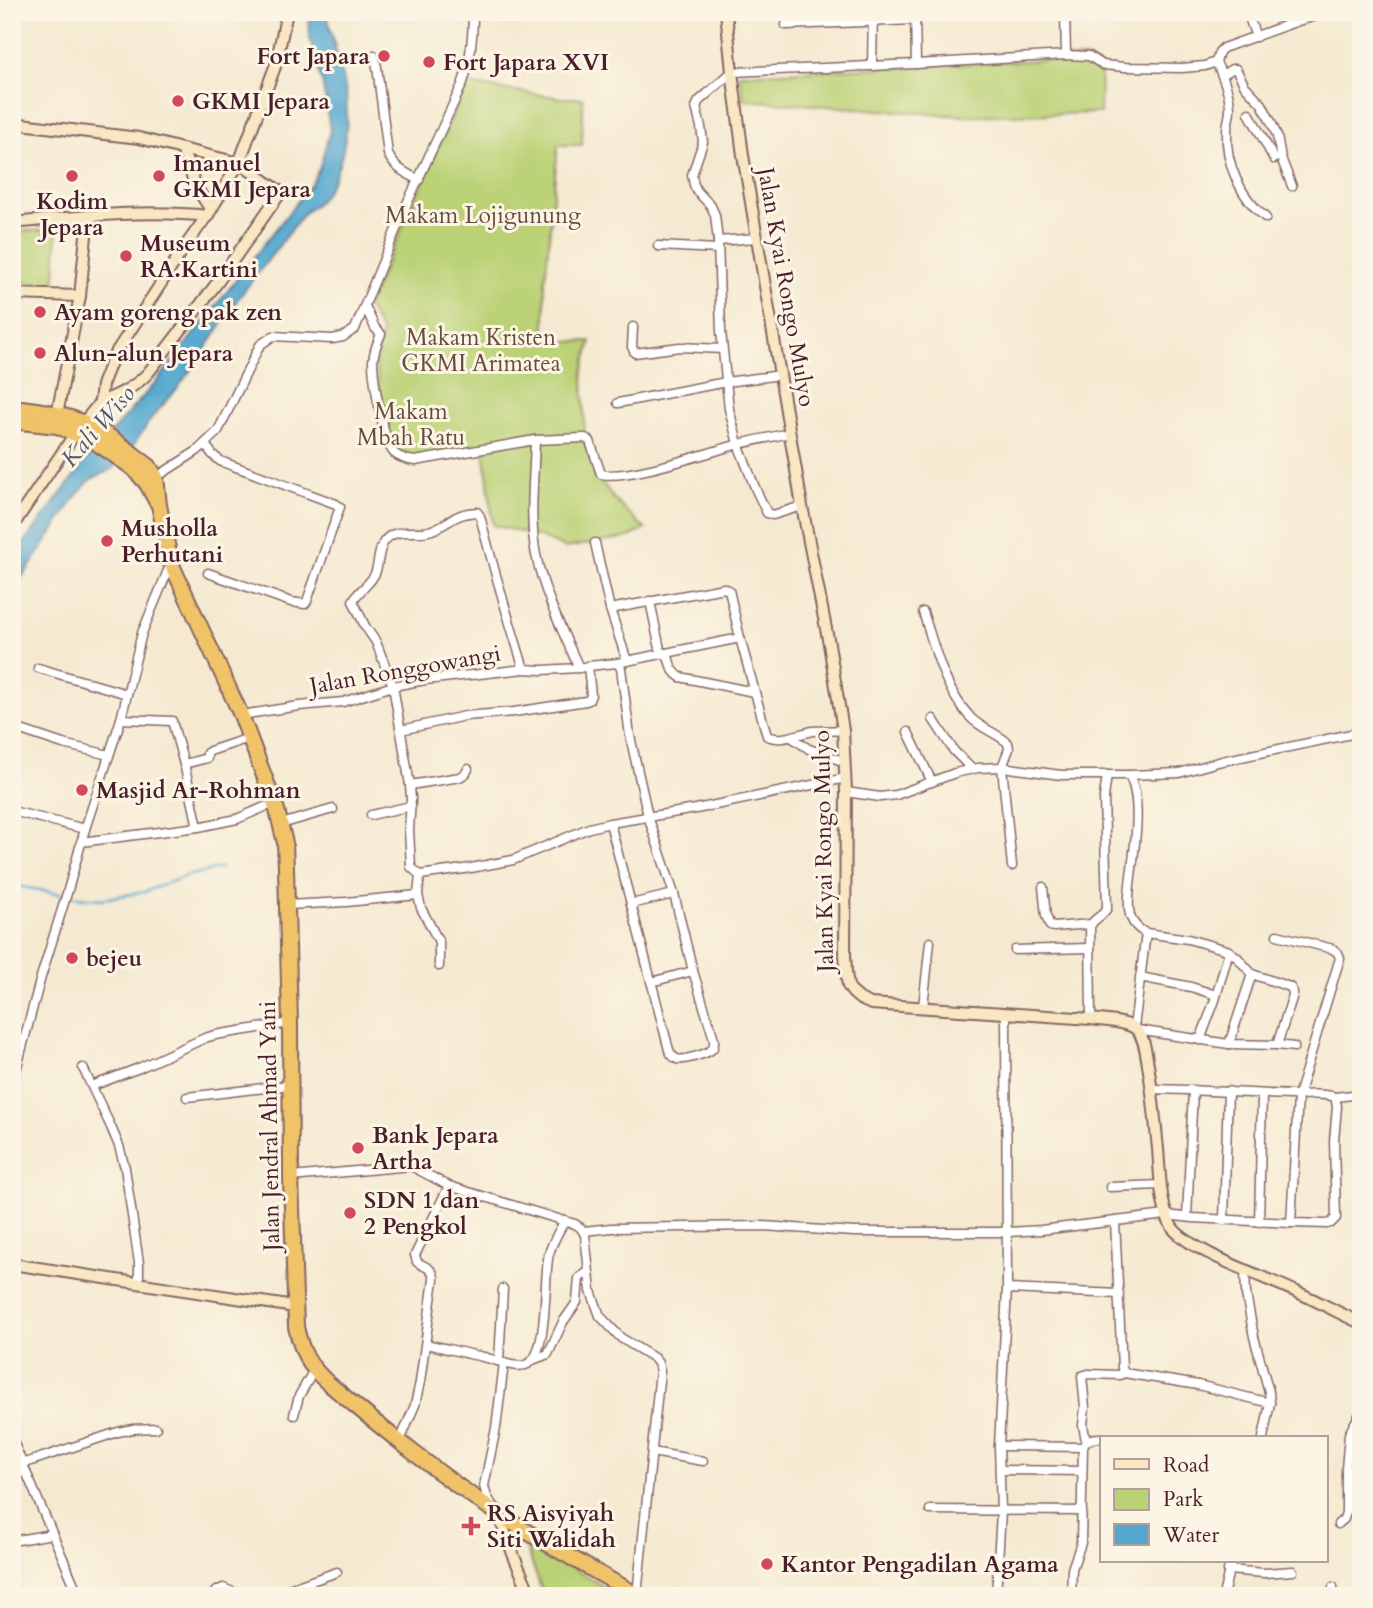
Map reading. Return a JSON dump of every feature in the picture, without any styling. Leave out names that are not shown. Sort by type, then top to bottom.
[{"type":"highway","points":[[12,407],[56,420]]},
{"type":"highway","points":[[12,421],[56,420]]},
{"type":"highway","name":"Jalan Jendral Ahmad Yani","points":[[56,420],[99,437],[137,464],[151,480],[171,564],[241,715],[281,824],[285,843],[287,905],[296,1327],[302,1351],[314,1370],[449,1479],[498,1514],[563,1554],[638,1595]]},
{"type":"street","points":[[100,402],[102,385],[113,357],[239,163],[276,64],[286,12]]},
{"type":"street","points":[[151,480],[205,444],[218,431],[260,345],[278,336],[332,339],[343,337],[355,329],[404,210],[437,142],[469,66],[473,12]]},
{"type":"street","name":"Jalan Kyai Rongo Mulyo","points":[[726,12],[743,155],[843,730],[846,778],[845,954],[848,986],[860,999],[871,1003],[1091,1019],[1122,1023],[1136,1028]]},
{"type":"street","points":[[872,66],[873,12]]},
{"type":"street","points":[[786,25],[873,22],[941,12]]},
{"type":"street","points":[[1065,12],[1066,55]]},
{"type":"street","points":[[1247,12],[1256,37]]},
{"type":"street","points":[[1266,218],[1245,197],[1228,153],[1230,110],[1227,89],[1216,62],[1219,52],[1223,48],[1319,13],[1332,12]]},
{"type":"street","points":[[1352,12],[1361,15]]},
{"type":"street","points":[[915,15],[916,65]]},
{"type":"street","points":[[374,55],[388,154],[396,167],[419,180]]},
{"type":"street","points":[[802,506],[773,515],[767,513],[738,444],[729,409],[722,349],[715,215],[712,206],[697,191],[692,175],[703,142],[696,107],[699,101],[732,72],[916,65],[1066,55],[1089,55],[1103,65],[1125,67],[1195,67],[1216,62]]},
{"type":"street","points":[[1222,75],[1236,69],[1245,86],[1262,104],[1277,136],[1281,158],[1292,186]]},
{"type":"street","points":[[1249,113],[1274,159]]},
{"type":"street","points":[[12,122],[139,138],[239,163],[281,192],[217,283],[148,373],[128,390],[100,402],[12,527]]},
{"type":"street","points":[[182,149],[209,213]]},
{"type":"street","points":[[12,223],[88,216],[209,213]]},
{"type":"street","points":[[56,420],[80,296],[88,216]]},
{"type":"street","points":[[658,246],[718,245],[757,238]]},
{"type":"street","points":[[12,294],[80,296]]},
{"type":"street","points":[[365,306],[375,328],[381,334],[373,360],[386,437],[394,453],[404,459],[415,461],[535,440],[588,439],[601,474],[608,475],[638,471],[790,433]]},
{"type":"street","points":[[633,327],[632,347],[635,353],[680,347],[722,349]]},
{"type":"street","points":[[618,404],[781,374]]},
{"type":"street","points":[[401,730],[465,716],[514,712],[589,700],[591,695],[583,667],[553,606],[536,556],[533,528],[535,440]]},
{"type":"street","points":[[205,444],[220,461],[340,507],[306,603],[291,603],[208,573]]},
{"type":"street","points":[[524,669],[477,512],[459,514],[427,532],[398,532],[382,542],[373,578],[353,599],[353,604],[376,642],[393,686],[410,785],[411,867],[420,875],[513,860],[589,828],[610,823],[696,809],[846,778]]},
{"type":"street","points":[[595,543],[610,609],[628,661]]},
{"type":"street","points":[[12,1085],[81,842],[121,719],[142,633],[171,564]]},
{"type":"street","points":[[610,609],[716,588],[727,589],[732,597],[766,736],[775,739],[817,731],[843,730]]},
{"type":"street","points":[[650,601],[664,654],[674,673],[680,677],[754,692]]},
{"type":"street","points":[[923,612],[942,671],[953,692],[972,719],[1008,743],[1009,749],[1002,767],[1013,866]]},
{"type":"street","name":"Jalan Ronggowangi","points":[[241,715],[342,702],[393,686],[425,680],[524,669],[542,670],[617,663],[740,638]]},
{"type":"street","points":[[610,823],[671,1054],[679,1059],[695,1057],[711,1050],[715,1043],[693,971],[674,894],[648,816],[631,736],[621,668],[617,663]]},
{"type":"street","points":[[38,668],[127,694]]},
{"type":"street","points":[[121,719],[172,721],[198,827]]},
{"type":"street","points":[[933,719],[954,751],[971,768]]},
{"type":"street","points":[[12,727],[63,744],[109,755]]},
{"type":"street","points":[[908,732],[932,782]]},
{"type":"street","points":[[846,792],[888,796],[971,768],[1002,767],[1061,775],[1179,773],[1222,761],[1361,732]]},
{"type":"street","points":[[791,737],[809,749],[845,762]]},
{"type":"street","points":[[184,764],[207,758],[210,751],[249,738]]},
{"type":"street","points":[[410,785],[460,777],[466,774],[468,769]]},
{"type":"street","points":[[1043,887],[1046,916],[1050,926],[1091,924],[1105,913],[1104,797],[1107,775]]},
{"type":"street","points":[[1129,775],[1134,786],[1136,825],[1129,891],[1129,913],[1132,921],[1146,933],[1188,939],[1229,951],[1252,974],[1290,987],[1293,992],[1277,1045]]},
{"type":"street","points":[[81,842],[198,827],[237,818],[274,803]]},
{"type":"street","points":[[371,816],[411,806]]},
{"type":"street","points":[[281,824],[333,809]]},
{"type":"street","points":[[12,811],[85,829]]},
{"type":"street","points":[[420,875],[418,895],[421,908],[439,942],[439,966]]},
{"type":"street","points":[[631,904],[674,894]]},
{"type":"street","points":[[287,905],[418,895]]},
{"type":"street","points":[[1091,924],[1091,1019]]},
{"type":"street","points":[[1146,933],[1136,1028],[1146,1049],[1153,1089],[1161,1185],[1166,1214],[1172,1227],[1187,1242],[1361,1324]]},
{"type":"street","points":[[1277,935],[1333,949],[1340,958],[1298,1096],[1292,1223]]},
{"type":"street","points":[[923,1007],[930,942]]},
{"type":"street","points":[[1015,950],[1090,948]]},
{"type":"street","points":[[1200,1040],[1229,951]]},
{"type":"street","points":[[651,982],[693,971]]},
{"type":"street","points":[[1229,1044],[1252,974]]},
{"type":"street","points":[[1140,977],[1216,995]]},
{"type":"street","points":[[996,1596],[1001,1512],[999,1446],[1007,1289],[1006,1013]]},
{"type":"street","points":[[92,1086],[215,1034],[290,1023]]},
{"type":"street","points":[[1136,1028],[1229,1044],[1294,1047]]},
{"type":"street","points":[[83,1068],[119,1146],[125,1168],[139,1263],[139,1282]]},
{"type":"street","points":[[187,1097],[290,1085]]},
{"type":"street","points":[[1153,1089],[1335,1097],[1361,1094]]},
{"type":"street","points":[[1187,1217],[1193,1090]]},
{"type":"street","points":[[1224,1220],[1228,1091]]},
{"type":"street","points":[[1259,1222],[1262,1094]]},
{"type":"street","points":[[584,1231],[611,1228],[763,1226],[854,1232],[1007,1232],[1166,1214],[1224,1220],[1327,1224],[1336,1218],[1335,1097]]},
{"type":"street","points":[[291,1177],[411,1166],[449,1186],[565,1220],[584,1231],[590,1291],[600,1316],[621,1338],[654,1358],[660,1366],[638,1595]]},
{"type":"street","points":[[1110,1188],[1161,1185]]},
{"type":"street","points":[[400,1441],[421,1382],[434,1275],[417,1262],[415,1255],[449,1186]]},
{"type":"street","points":[[535,1359],[547,1297],[548,1254],[565,1220]]},
{"type":"street","points":[[1115,1221],[1124,1373]]},
{"type":"street","points":[[12,1264],[296,1307]]},
{"type":"street","points":[[1245,1269],[1246,1294],[1254,1337],[1269,1392],[1270,1403],[1263,1436]]},
{"type":"street","points":[[426,1344],[501,1362],[523,1365],[531,1363],[548,1354],[563,1322],[577,1302],[579,1278],[585,1274],[589,1275]]},
{"type":"street","points":[[503,1289],[496,1428],[484,1486],[486,1497],[498,1514],[531,1596]]},
{"type":"street","points":[[1007,1289],[1119,1294]]},
{"type":"street","points":[[294,1415],[299,1396],[314,1370]]},
{"type":"street","points":[[1071,1596],[1072,1569],[1081,1543],[1085,1408],[1082,1376],[1124,1373],[1198,1385],[1270,1403]]},
{"type":"street","points":[[1338,1524],[1344,1520],[1346,1512],[1349,1434],[1361,1412]]},
{"type":"street","points":[[12,1476],[24,1468],[118,1432],[156,1428]]},
{"type":"street","points":[[999,1446],[1084,1444],[1091,1438],[1100,1438]]},
{"type":"street","points":[[13,1443],[79,1596]]},
{"type":"street","points":[[653,1452],[703,1461]]},
{"type":"street","points":[[1000,1470],[1082,1471]]},
{"type":"street","points":[[930,1510],[1082,1511]]},
{"type":"street","points":[[12,1541],[52,1534]]},
{"type":"street","points":[[1223,1596],[1231,1562]]},
{"type":"street","points":[[1228,1570],[1264,1573],[1293,1571]]},
{"type":"street","points":[[275,1596],[337,1572]]},
{"type":"street","points":[[214,1596],[215,1592],[223,1588],[243,1596]]},
{"type":"green space","points":[[1087,58],[1101,67],[1100,113],[962,116],[744,100],[739,74]]},
{"type":"green space","points":[[467,84],[562,98],[583,98],[582,145],[558,145],[545,281],[545,342],[591,341],[583,372],[585,442],[597,475],[614,499],[645,529],[629,537],[565,548],[540,537],[493,525],[484,448],[415,460],[395,452],[387,437],[375,361],[382,333],[367,306]]},
{"type":"green space","points":[[57,230],[55,286],[12,281],[12,231]]},
{"type":"green space","points":[[523,1539],[620,1596],[544,1596]]},
{"type":"water","points":[[309,12],[327,12],[346,93],[347,121],[343,150],[327,191],[305,212],[238,299],[201,356],[153,416],[133,446],[111,470],[91,479],[76,496],[12,589],[12,559],[85,462],[156,382],[312,183],[320,167],[330,130],[323,86],[310,40]]},
{"type":"waterway","points":[[12,885],[101,899],[144,892],[186,876],[222,868]]},
{"type":"place","name":"Fort Japara","points":[[384,56]]},
{"type":"place","name":"Fort Japara XVI","points":[[429,62]]},
{"type":"place","name":"GKMI Jepara","points":[[178,101]]},
{"type":"place","name":"Kodim Jepara","points":[[72,176]]},
{"type":"place","name":"Imanuel GKMI Jepara","points":[[159,176]]},
{"type":"place","name":"Museum RA.Kartini","points":[[126,256]]},
{"type":"place","name":"Ayam goreng pak zen","points":[[40,312]]},
{"type":"place","name":"Alun-alun Jepara","points":[[40,353]]},
{"type":"place","name":"Musholla Perhutani","points":[[107,541]]},
{"type":"place","name":"Masjid Ar-Rohman","points":[[82,790]]},
{"type":"place","name":"bejeu","points":[[72,958]]},
{"type":"place","name":"Bank Jepara Artha","points":[[358,1148]]},
{"type":"place","name":"SDN 1 dan 2 Pengkol","points":[[350,1213]]},
{"type":"place","name":"RS Aisyiyah Siti Walidah","points":[[471,1526]]},
{"type":"place","name":"Kantor Pengadilan Agama","points":[[767,1564]]},
{"type":"park label","name":"Makam Lojigunung","points":[[483,215]]},
{"type":"park label","name":"Makam Kristen GKMI Arimatea","points":[[481,350]]},
{"type":"park label","name":"Makam Mbah Ratu","points":[[411,424]]},
{"type":"water label","name":"Kali Wiso","points":[[98,426]]}]
